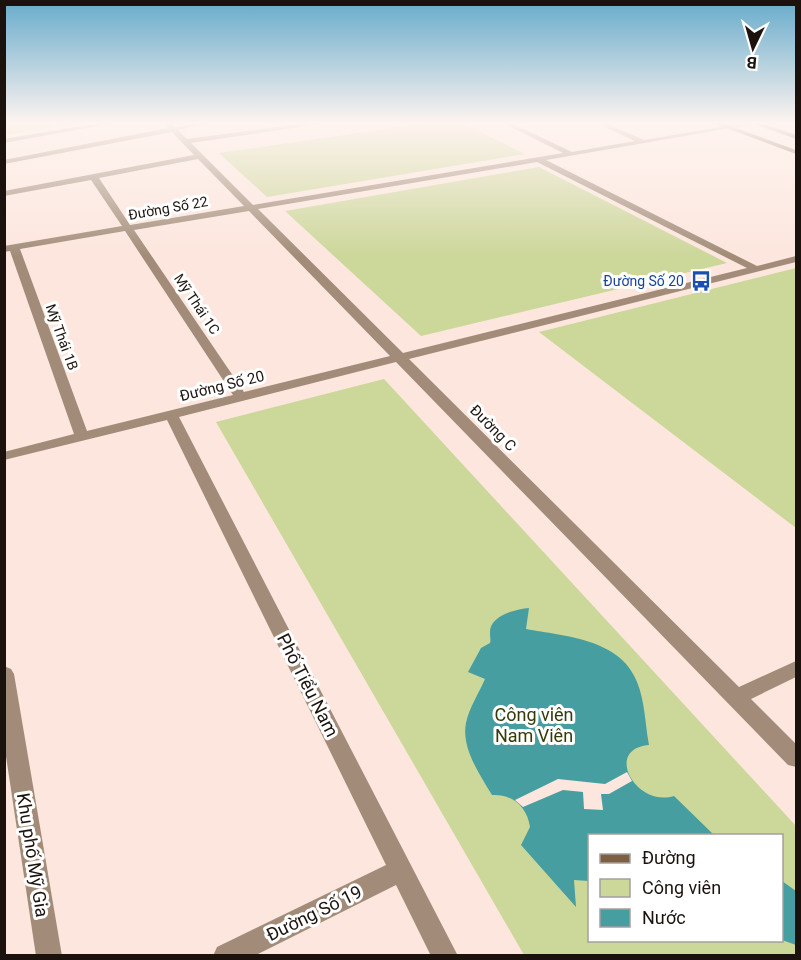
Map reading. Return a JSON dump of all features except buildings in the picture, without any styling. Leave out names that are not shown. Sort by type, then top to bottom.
[{"type":"street","points":[[4,194],[145,167]]},
{"type":"street","name":"Đường C","points":[[212,167],[796,758]]},
{"type":"street","name":"Đường Số 22","points":[[9,248],[491,167]]},
{"type":"street","points":[[553,167],[756,269]]},
{"type":"street","name":"Mỹ Thái 1C","points":[[93,177],[241,398]]},
{"type":"street","name":"Mỹ Thái 1B","points":[[9,248],[82,437]]},
{"type":"street","name":"Đường Số 20","points":[[4,456],[796,259]]},
{"type":"street","name":"Phố Tiểu Nam","points":[[171,416],[445,956]]},
{"type":"street","points":[[736,697],[796,668]]},
{"type":"street","name":"Khu phố Mỹ Gia","points":[[4,674],[11,757],[49,956]]},
{"type":"street","name":"Đường Số 19","points":[[226,956],[401,870]]},
{"type":"green space","points":[[234,167],[448,167],[267,197]]},
{"type":"green space","points":[[539,167],[727,263],[421,336],[285,211]]},
{"type":"green space","points":[[796,268],[796,528],[539,332]]},
{"type":"green space","name":"Công viên Nam Viên","points":[[384,379],[796,826],[796,955],[524,955],[216,422]]},
{"type":"water","points":[[529,608],[526,629],[590,642],[605,648],[629,668],[642,697],[649,745],[635,749],[628,756],[627,766],[630,777],[648,794],[660,797],[674,796],[713,834],[588,834],[588,881],[574,880],[576,907],[521,845],[530,827],[526,813],[512,799],[492,795],[473,761],[466,742],[467,717],[485,679],[468,672],[481,648],[490,643],[491,627],[494,622],[504,614]]},
{"type":"water","points":[[783,882],[796,891],[796,945],[783,940]]},
{"type":"pier","points":[[627,772],[632,781],[609,794],[601,794],[603,810],[584,809],[583,792],[563,790],[523,807],[515,800],[558,779],[605,784]]},
{"type":"place","name":"Đường Số 20","points":[[701,281]]}]
